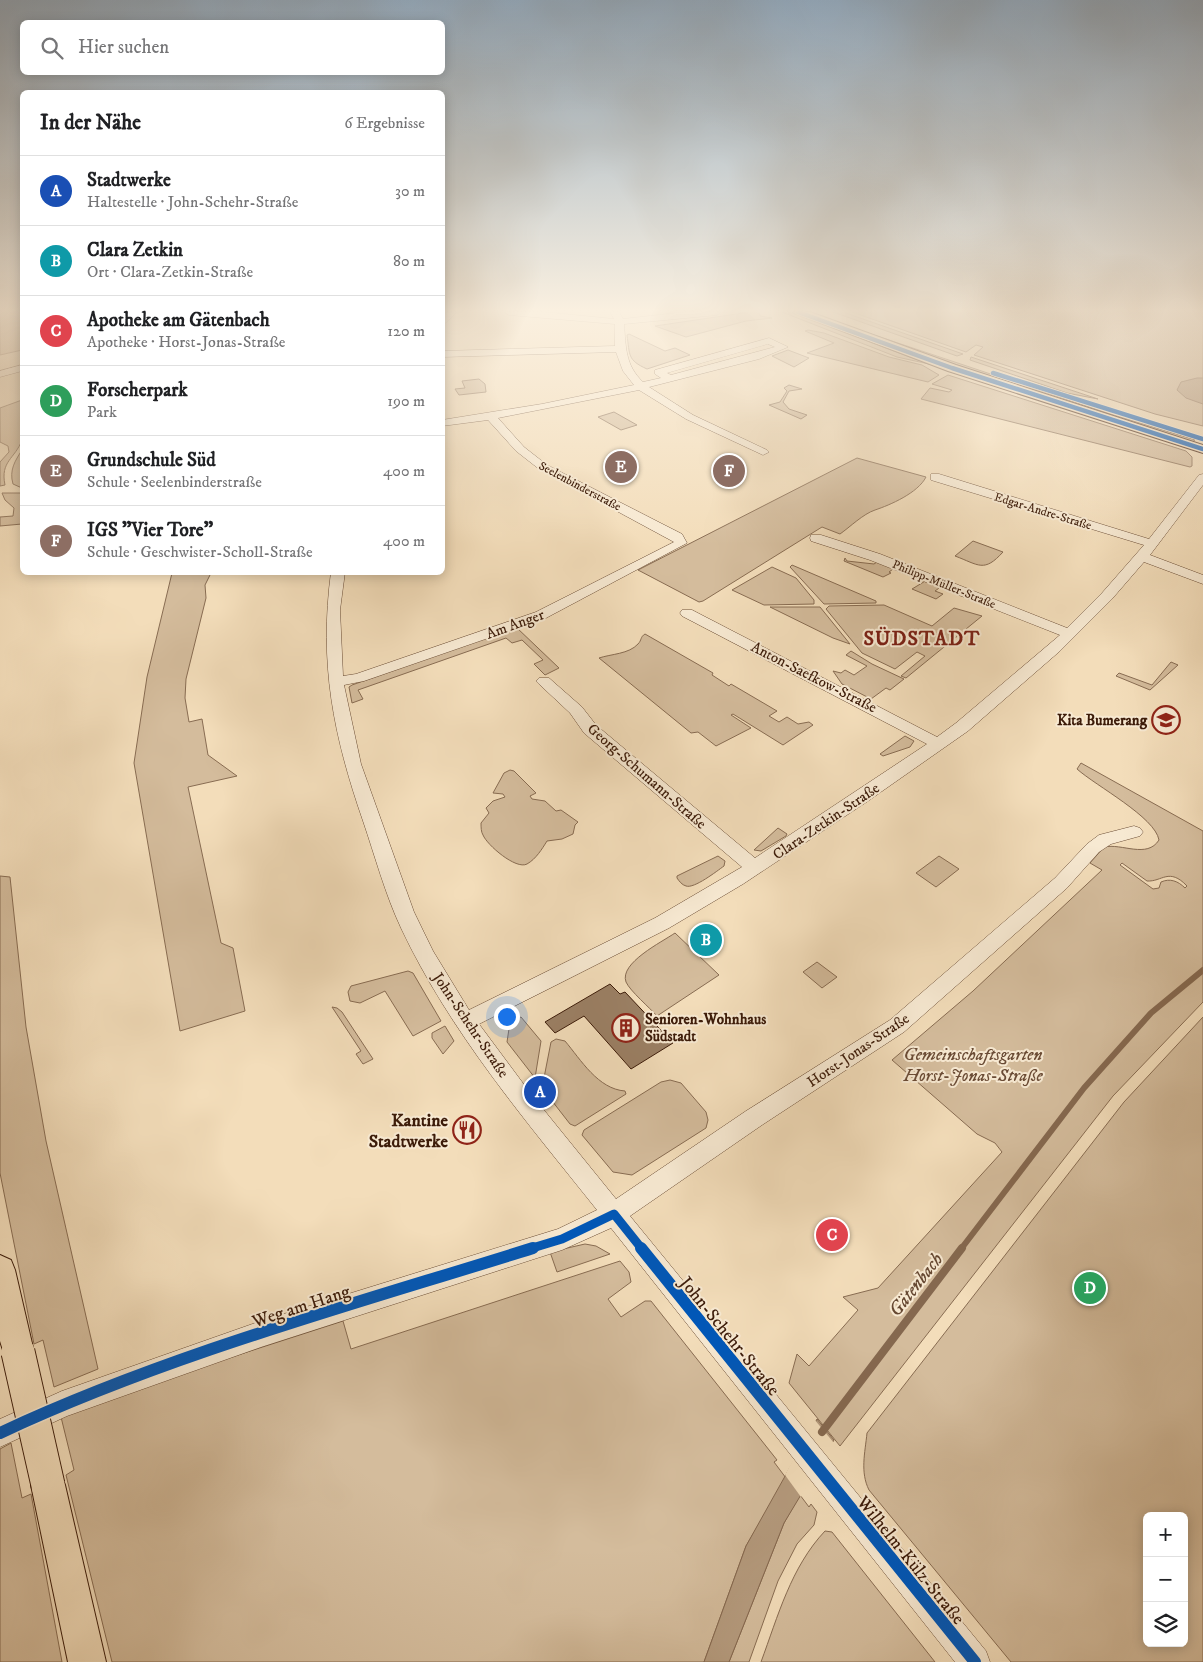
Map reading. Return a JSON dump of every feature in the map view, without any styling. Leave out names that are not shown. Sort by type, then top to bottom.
[{"type":"main road","points":[[1018,390],[1203,449]]},
{"type":"main road","points":[[1046,390],[1203,439]]},
{"type":"main road","points":[[0,1270],[87,1662]]},
{"type":"street","points":[[445,423],[491,417],[629,390]]},
{"type":"street","points":[[646,390],[677,409],[763,452]]},
{"type":"street","name":"Seelenbinderstraße","points":[[491,417],[524,453],[543,468],[680,540]]},
{"type":"street","name":"Edgar-Andre-Straße","points":[[935,477],[1152,544]]},
{"type":"street","name":"Clara-Zetkin-Straße","points":[[466,1021],[662,923],[754,867],[939,744],[986,709],[1070,634],[1142,557],[1180,505],[1203,478]]},
{"type":"street","name":"Philipp-Müller-Straße","points":[[816,538],[874,557],[1070,634]]},
{"type":"street","name":"Am Anger","points":[[335,682],[359,678],[541,615],[678,546],[681,543],[680,540]]},
{"type":"street","points":[[1142,557],[1203,580]]},
{"type":"street","name":"John-Schehr-Straße","points":[[338,575],[331,631],[335,682],[355,767],[380,848],[413,932],[434,972],[520,1097],[824,1476]]},
{"type":"street","name":"Anton-Saefkow-Straße","points":[[687,613],[829,685],[939,744]]},
{"type":"street","name":"Georg-Schumann-Straße","points":[[544,681],[576,710],[590,729],[754,867]]},
{"type":"street","name":"Horst-Jonas-Straße","points":[[614,1214],[754,1118],[897,1026],[1061,883],[1093,848],[1105,839],[1134,832]]},
{"type":"street","name":"Weg am Hang","points":[[0,1433],[62,1404],[110,1386],[261,1334],[562,1239],[614,1214]]},
{"type":"street","name":"Wilhelm-Külz-Straße","points":[[824,1476],[975,1662]]},
{"type":"green space","points":[[455,390],[486,390],[486,392],[459,395]]},
{"type":"green space","points":[[786,390],[798,390],[789,391],[783,402],[789,409],[807,415],[801,419],[769,405],[780,402],[787,391]]},
{"type":"green space","points":[[929,390],[949,392],[952,390],[951,390],[994,390],[1186,451],[1192,457],[1192,466],[921,399]]},
{"type":"green space","points":[[1030,390],[1037,390],[1195,440],[1192,442]]},
{"type":"green space","points":[[1057,390],[1069,390],[1098,399]]},
{"type":"green space","points":[[1080,390],[1203,390],[1203,426],[1155,414]]},
{"type":"green space","points":[[20,401],[20,444],[6,465],[5,485],[0,486],[0,462],[9,452],[8,446],[0,442],[0,408]]},
{"type":"green space","points":[[614,412],[637,425],[621,430],[598,417]]},
{"type":"green space","points":[[20,453],[20,487],[13,484],[12,479],[12,470]]},
{"type":"green space","points":[[857,458],[926,477],[910,493],[896,502],[866,514],[840,534],[822,527],[703,601],[699,602],[638,570]]},
{"type":"green space","points":[[2,493],[20,493],[20,524],[0,526],[0,517],[13,516],[14,508],[5,500]]},
{"type":"green space","points":[[973,541],[1003,552],[986,565],[976,564],[955,556]]},
{"type":"green space","points":[[845,558],[847,561],[874,564],[877,562],[896,567],[889,572],[891,573],[883,577],[844,561]]},
{"type":"green space","points":[[792,565],[876,601],[876,603],[824,604],[790,567]]},
{"type":"green space","points":[[772,567],[796,578],[814,600],[814,604],[764,605],[732,590]]},
{"type":"green space","points":[[172,575],[210,575],[205,585],[206,598],[186,679],[185,698],[189,722],[202,719],[208,755],[237,776],[188,787],[221,943],[233,948],[245,1011],[180,1031],[134,763],[147,677]]},
{"type":"green space","points":[[927,580],[942,586],[935,591],[943,594],[936,599],[912,589]]},
{"type":"green space","points":[[884,605],[932,626],[954,608],[982,616],[906,678],[901,676],[925,656],[917,652],[895,669],[862,653],[826,609],[829,606]]},
{"type":"green space","points":[[770,607],[820,607],[850,644],[833,638]]},
{"type":"green space","points":[[516,627],[559,668],[545,675],[534,664],[543,660],[522,640],[512,643],[506,638],[358,690],[363,699],[352,703],[349,687],[352,685]]},
{"type":"green space","points":[[645,634],[713,673],[712,675],[729,686],[731,684],[777,711],[769,716],[779,722],[787,717],[798,724],[809,722],[813,725],[783,745],[733,714],[731,715],[751,728],[716,746],[698,732],[691,733],[599,658],[630,650],[638,644]]},
{"type":"green space","points":[[851,651],[872,664],[904,679],[890,690],[886,688],[871,699],[842,684],[833,671],[841,673],[845,670],[854,675],[867,666],[846,655]]},
{"type":"green space","points":[[1171,662],[1178,665],[1150,690],[1116,676],[1119,673],[1152,685]]},
{"type":"green space","points":[[905,736],[914,741],[910,747],[883,756],[880,754]]},
{"type":"green space","name":"Gemeinschaftsgarten Horst-Jonas-Straße","points":[[1081,763],[1203,831],[1203,1002],[1113,1096],[840,1446],[789,1383],[797,1354],[809,1366],[858,1310],[843,1297],[878,1288],[1002,1152],[995,1143],[977,1134],[892,1060],[973,991],[1102,870],[1090,863],[1104,847],[1111,846],[1141,850],[1154,846],[1159,840],[1155,831],[1136,812],[1077,769]],"holes":[[[1122,863],[1147,881],[1170,876],[1181,880],[1187,886],[1185,888],[1177,882],[1168,880],[1161,882],[1159,888],[1153,889],[1120,865]]]},
{"type":"green space","points":[[510,770],[514,771],[536,793],[530,796],[532,799],[545,801],[556,811],[561,810],[578,822],[575,825],[573,834],[562,839],[547,841],[533,859],[527,864],[522,865],[502,856],[482,834],[481,829],[481,823],[489,813],[486,808],[493,801],[505,797],[503,794],[493,793],[504,773]]},
{"type":"green space","points":[[778,828],[787,834],[786,836],[761,851],[754,850]]},
{"type":"green space","points":[[718,856],[725,861],[724,866],[700,882],[686,886],[677,878],[677,876]]},
{"type":"green space","points":[[939,856],[959,869],[936,887],[916,873]]},
{"type":"green space","points":[[0,876],[10,877],[26,1027],[46,1141],[98,1369],[54,1387],[43,1340],[34,1344],[0,1173]]},
{"type":"green space","points":[[675,933],[719,975],[657,1016],[628,986],[626,975],[629,968],[643,954]]},
{"type":"green space","points":[[817,962],[837,977],[822,988],[803,972]]},
{"type":"green space","points":[[408,971],[413,973],[441,1021],[413,1036],[385,991],[360,1003],[350,1001],[348,992],[351,986]]},
{"type":"green space","points":[[332,1007],[342,1012],[373,1059],[363,1064],[356,1054],[361,1051]]},
{"type":"green space","points":[[521,1017],[541,1041],[535,1078],[507,1042],[510,1022]]},
{"type":"green space","points":[[1203,1017],[1203,1662],[1011,1662],[869,1490],[864,1469],[867,1433],[1124,1102]]},
{"type":"green space","points":[[445,1026],[454,1041],[443,1054],[432,1038],[432,1033]]},
{"type":"green space","points":[[556,1039],[565,1041],[598,1079],[615,1089],[625,1091],[626,1094],[575,1126],[570,1124],[542,1088],[551,1042]]},
{"type":"green space","points":[[670,1080],[681,1083],[706,1112],[708,1120],[706,1128],[632,1175],[613,1172],[582,1135],[584,1130],[661,1082]]},
{"type":"green space","points":[[585,1244],[596,1246],[610,1254],[557,1272],[550,1252]]},
{"type":"green space","points":[[620,1261],[629,1272],[631,1282],[608,1299],[621,1317],[645,1301],[651,1301],[777,1460],[774,1462],[786,1478],[746,1546],[704,1662],[112,1662],[66,1475],[74,1470],[61,1417],[111,1396],[343,1321],[351,1349]]},
{"type":"green space","points":[[11,1443],[22,1498],[31,1494],[62,1662],[0,1662],[0,1449]]},
{"type":"green space","points":[[800,1495],[809,1507],[811,1504],[817,1512],[814,1525],[797,1544],[778,1581],[749,1662],[729,1662],[784,1523]]},
{"type":"green space","points":[[825,1531],[832,1532],[935,1662],[761,1662],[794,1576],[813,1545]]},
{"type":"shaded area","points":[[1177,390],[1203,390],[1203,404],[1186,398]]},
{"type":"shaded area","points":[[817,1419],[834,1440],[784,1523],[729,1662],[704,1662],[746,1546]]},
{"type":"pier","points":[[814,1419],[834,1443],[801,1497],[785,1475]]},
{"type":"building","name":"Senioren-Wohnhaus Südstadt","points":[[610,984],[620,994],[625,992],[673,1043],[631,1069],[584,1016],[555,1033],[545,1022]]},
{"type":"waterway","name":"Gätenbach","points":[[961,1249],[1084,1088],[1151,1013],[1203,970]]},
{"type":"waterway","name":"Gätenbach","points":[[822,1432],[962,1248]]},
{"type":"cycle path","points":[[1019,390],[1203,449]]},
{"type":"cycle path","points":[[1046,390],[1203,439]]},
{"type":"cycle path","points":[[0,1433],[62,1404],[110,1386],[261,1334],[562,1239],[614,1214],[975,1662]]},
{"type":"place","name":"Grundschule Süd","points":[[621,467]]},
{"type":"place","name":"IGS \"Vier Tore\"","points":[[729,471]]},
{"type":"place","name":"Kita Bumerang","points":[[1166,720]]},
{"type":"place","name":"Clara Zetkin","points":[[706,940]]},
{"type":"place","name":"Senioren-Wohnhaus Südstadt","points":[[626,1028]]},
{"type":"place","name":"Stadtwerke","points":[[540,1092]]},
{"type":"place","name":"Kantine Stadtwerke","points":[[467,1130]]},
{"type":"place","name":"Apotheke am Gätenbach","points":[[832,1235]]},
{"type":"place","name":"Forscherpark","points":[[1090,1288]]},
{"type":"district","name":"SÜDSTADT","points":[[922,638]]}]
